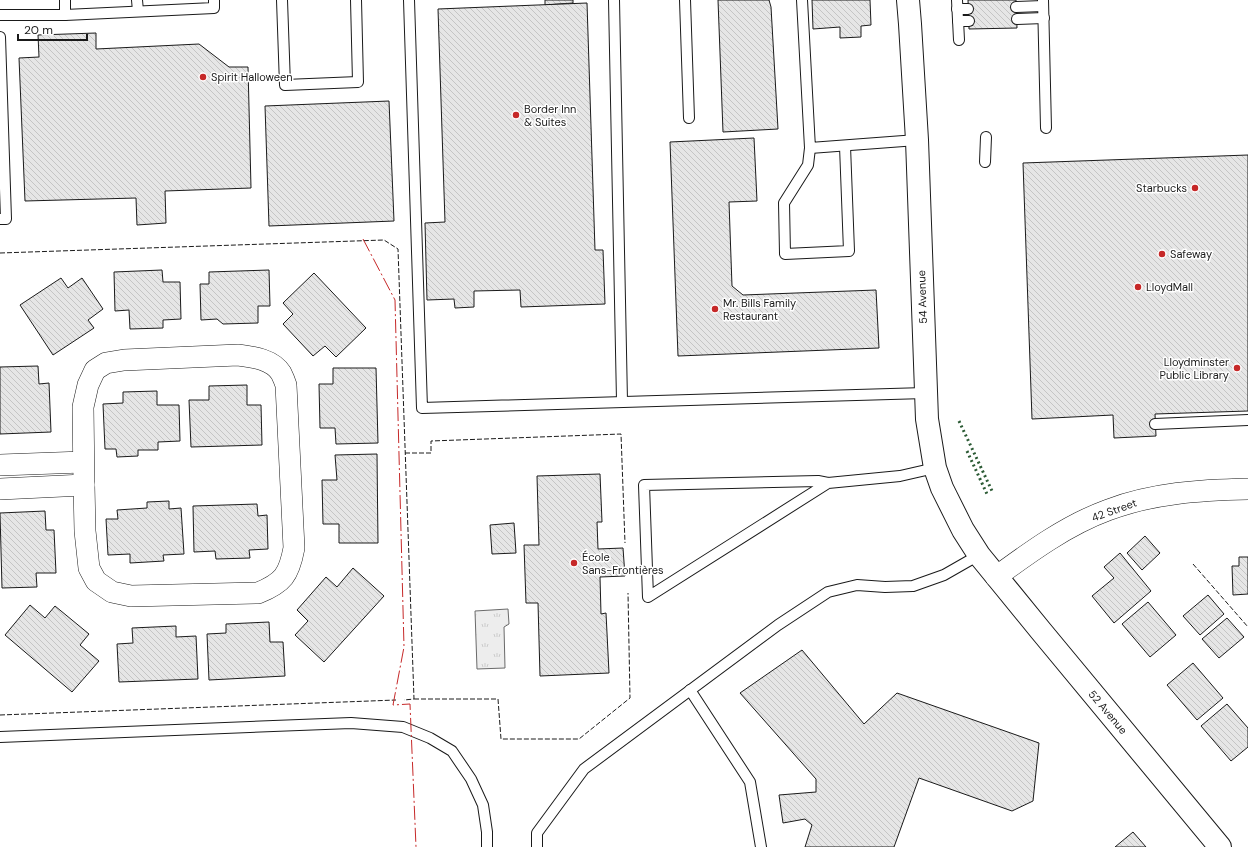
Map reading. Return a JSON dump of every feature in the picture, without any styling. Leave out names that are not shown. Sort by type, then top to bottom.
[{"type":"street","name":"54 Avenue","points":[[908,0],[917,140],[927,419],[935,468],[942,488],[962,530],[996,577]]},
{"type":"street","points":[[238,356],[255,357],[272,364],[281,373],[286,385],[294,548],[290,566],[282,580],[269,589],[258,593],[131,596],[112,592],[96,581],[89,568],[85,531],[83,462],[83,407],[88,385],[95,370],[106,363],[124,360],[238,356]]},
{"type":"street","points":[[0,465],[83,462]]},
{"type":"street","points":[[0,489],[84,486]]},
{"type":"street","name":"42 Street","points":[[996,577],[1027,554],[1062,532],[1107,510],[1138,500],[1174,493],[1248,489]]},
{"type":"street","name":"52 Avenue","points":[[996,577],[1220,847]]},
{"type":"lane","points":[[65,0],[65,15]]},
{"type":"lane","points":[[137,0],[138,11]]},
{"type":"lane","points":[[0,15],[65,15],[214,8],[214,0]]},
{"type":"lane","points":[[282,0],[284,85],[358,82],[356,0]]},
{"type":"lane","points":[[409,0],[422,408],[926,393]]},
{"type":"lane","points":[[614,0],[622,401]]},
{"type":"lane","points":[[685,0],[689,118]]},
{"type":"lane","points":[[802,0],[810,148],[808,165],[784,203],[785,254],[849,251],[845,146]]},
{"type":"lane","points":[[1016,7],[1043,3],[1046,128]]},
{"type":"lane","points":[[959,40],[957,5],[968,9]]},
{"type":"lane","points":[[1017,19],[1044,18]]},
{"type":"lane","points":[[958,21],[969,21]]},
{"type":"lane","points":[[0,37],[6,219],[0,219]]},
{"type":"lane","points":[[985,162],[986,137]]},
{"type":"lane","points":[[810,148],[917,140]]},
{"type":"lane","points":[[1156,424],[1248,420]]},
{"type":"lane","points":[[828,483],[648,597],[644,486],[818,481],[828,483],[900,476],[935,468]]},
{"type":"lane","points":[[538,847],[537,833],[584,770],[778,625],[828,592],[857,585],[885,588],[913,586],[944,575],[979,555]]},
{"type":"lane","points":[[690,690],[750,782],[762,847]]},
{"type":"lane","points":[[0,737],[351,723],[403,727],[430,738],[452,751],[471,779],[483,805],[487,832],[487,847]]},
{"type":"green space","points":[[508,609],[509,624],[504,627],[505,668],[477,669],[475,611]]},
{"type":"building","points":[[545,0],[573,0],[573,3],[545,5]]},
{"type":"building","points":[[718,0],[769,0],[771,7],[778,129],[723,132]]},
{"type":"building","points":[[812,0],[870,0],[871,25],[861,26],[861,37],[840,38],[840,27],[813,29]]},
{"type":"building","points":[[968,0],[1016,0],[1017,28],[969,29]]},
{"type":"building","name":"Border Inn & Suites","points":[[587,3],[595,250],[603,250],[605,304],[521,307],[520,290],[474,291],[474,307],[455,308],[454,299],[427,300],[425,223],[445,222],[438,9]]},
{"type":"building","points":[[96,33],[96,49],[199,44],[229,67],[248,67],[251,188],[165,191],[166,223],[137,225],[136,198],[25,201],[19,58],[39,57],[38,35]]},
{"type":"building","points":[[389,101],[394,221],[269,226],[265,106]]},
{"type":"building","points":[[754,138],[757,201],[729,202],[732,286],[743,295],[876,290],[879,348],[678,356],[670,142]]},
{"type":"building","name":"LloydMall","points":[[1248,155],[1248,411],[1155,414],[1156,436],[1114,438],[1113,415],[1032,419],[1023,163]]},
{"type":"building","points":[[162,270],[163,282],[180,282],[181,319],[163,320],[163,328],[130,329],[129,310],[115,311],[114,272]]},
{"type":"building","points":[[269,270],[270,306],[258,306],[258,323],[223,324],[217,319],[201,320],[200,284],[209,284],[209,272]]},
{"type":"building","points":[[314,273],[366,328],[336,357],[325,346],[313,356],[283,324],[293,314],[283,303]]},
{"type":"building","points":[[61,278],[68,288],[82,278],[103,309],[88,320],[94,328],[53,355],[20,305]]},
{"type":"building","points":[[38,366],[39,384],[49,383],[51,432],[0,434],[0,367]]},
{"type":"building","points":[[333,368],[376,368],[378,443],[336,444],[335,428],[320,428],[319,384],[333,384]]},
{"type":"building","points":[[247,385],[247,405],[261,405],[262,445],[191,447],[189,400],[209,400],[209,386]]},
{"type":"building","points":[[157,391],[157,405],[179,405],[180,441],[158,442],[158,450],[138,450],[138,456],[117,457],[116,449],[105,449],[103,404],[123,403],[123,392]]},
{"type":"building","points":[[377,454],[378,543],[339,543],[339,524],[323,524],[322,480],[337,480],[335,455]]},
{"type":"building","name":"École Sans-Frontières","points":[[600,474],[602,522],[597,522],[598,549],[623,548],[625,576],[600,577],[601,614],[606,613],[609,673],[540,676],[538,603],[526,603],[524,545],[539,545],[537,476]]},
{"type":"building","points":[[169,501],[169,509],[181,508],[184,554],[163,555],[164,561],[130,563],[130,554],[108,555],[106,519],[118,519],[117,510],[147,508],[147,502]]},
{"type":"building","points":[[257,504],[258,516],[267,515],[268,549],[249,550],[250,558],[216,559],[215,551],[194,552],[193,506]]},
{"type":"building","points":[[45,511],[46,530],[54,530],[56,573],[36,573],[37,587],[2,588],[0,513]]},
{"type":"building","points":[[514,523],[516,553],[492,554],[490,525]]},
{"type":"building","points":[[1145,536],[1160,553],[1142,570],[1127,553]]},
{"type":"building","points":[[1120,553],[1151,591],[1114,623],[1092,596],[1114,578],[1104,567]]},
{"type":"building","points":[[1239,557],[1248,557],[1248,594],[1233,595],[1232,566],[1239,566]]},
{"type":"building","points":[[353,568],[384,596],[324,662],[295,635],[308,621],[297,610],[326,577],[337,587]]},
{"type":"building","points":[[1208,595],[1224,614],[1200,635],[1183,616]]},
{"type":"building","points":[[1148,602],[1176,635],[1150,657],[1122,624]]},
{"type":"building","points":[[30,605],[45,618],[55,606],[89,634],[80,645],[99,661],[72,692],[5,635]]},
{"type":"building","points":[[1227,618],[1244,637],[1219,658],[1202,639]]},
{"type":"building","points":[[269,622],[270,642],[283,642],[285,676],[209,680],[207,634],[226,633],[226,624]]},
{"type":"building","points":[[176,626],[176,637],[196,636],[198,679],[119,682],[117,644],[133,643],[132,628]]},
{"type":"building","points":[[802,650],[864,724],[897,693],[1039,743],[1033,801],[1012,811],[919,778],[894,847],[805,847],[812,825],[805,819],[783,823],[779,795],[816,792],[816,779],[740,693]]},
{"type":"building","points":[[1193,663],[1223,698],[1197,720],[1167,685]]},
{"type":"building","points":[[1227,704],[1248,728],[1248,747],[1231,761],[1201,726]]},
{"type":"building","points":[[1133,832],[1146,847],[1115,847]]},
{"type":"hedge","points":[[959,421],[993,493]]},
{"type":"hedge","points":[[967,451],[987,494]]},
{"type":"fence","points":[[0,253],[384,240],[398,249],[414,699],[404,700]]},
{"type":"fence","points":[[405,453],[431,453],[431,441],[621,434],[625,543]]},
{"type":"fence","points":[[1193,564],[1248,627]]},
{"type":"fence","points":[[414,699],[498,699],[501,739],[579,739],[630,698],[628,593]]},
{"type":"fence","points":[[0,715],[396,700]]},
{"type":"power","points":[[363,239],[395,300],[404,647],[393,705],[410,704],[416,847]]},
{"type":"place","name":"Spirit Halloween","points":[[203,77]]},
{"type":"place","name":"Border Inn & Suites","points":[[516,115]]},
{"type":"place","name":"Starbucks","points":[[1195,188]]},
{"type":"place","name":"Safeway","points":[[1162,254]]},
{"type":"place","name":"LloydMall","points":[[1138,287]]},
{"type":"place","name":"Mr. Bills Family Restaurant","points":[[715,309]]},
{"type":"place","name":"Lloydminster Public Library","points":[[1237,368]]},
{"type":"place","name":"École Sans-Frontières","points":[[574,563]]}]
